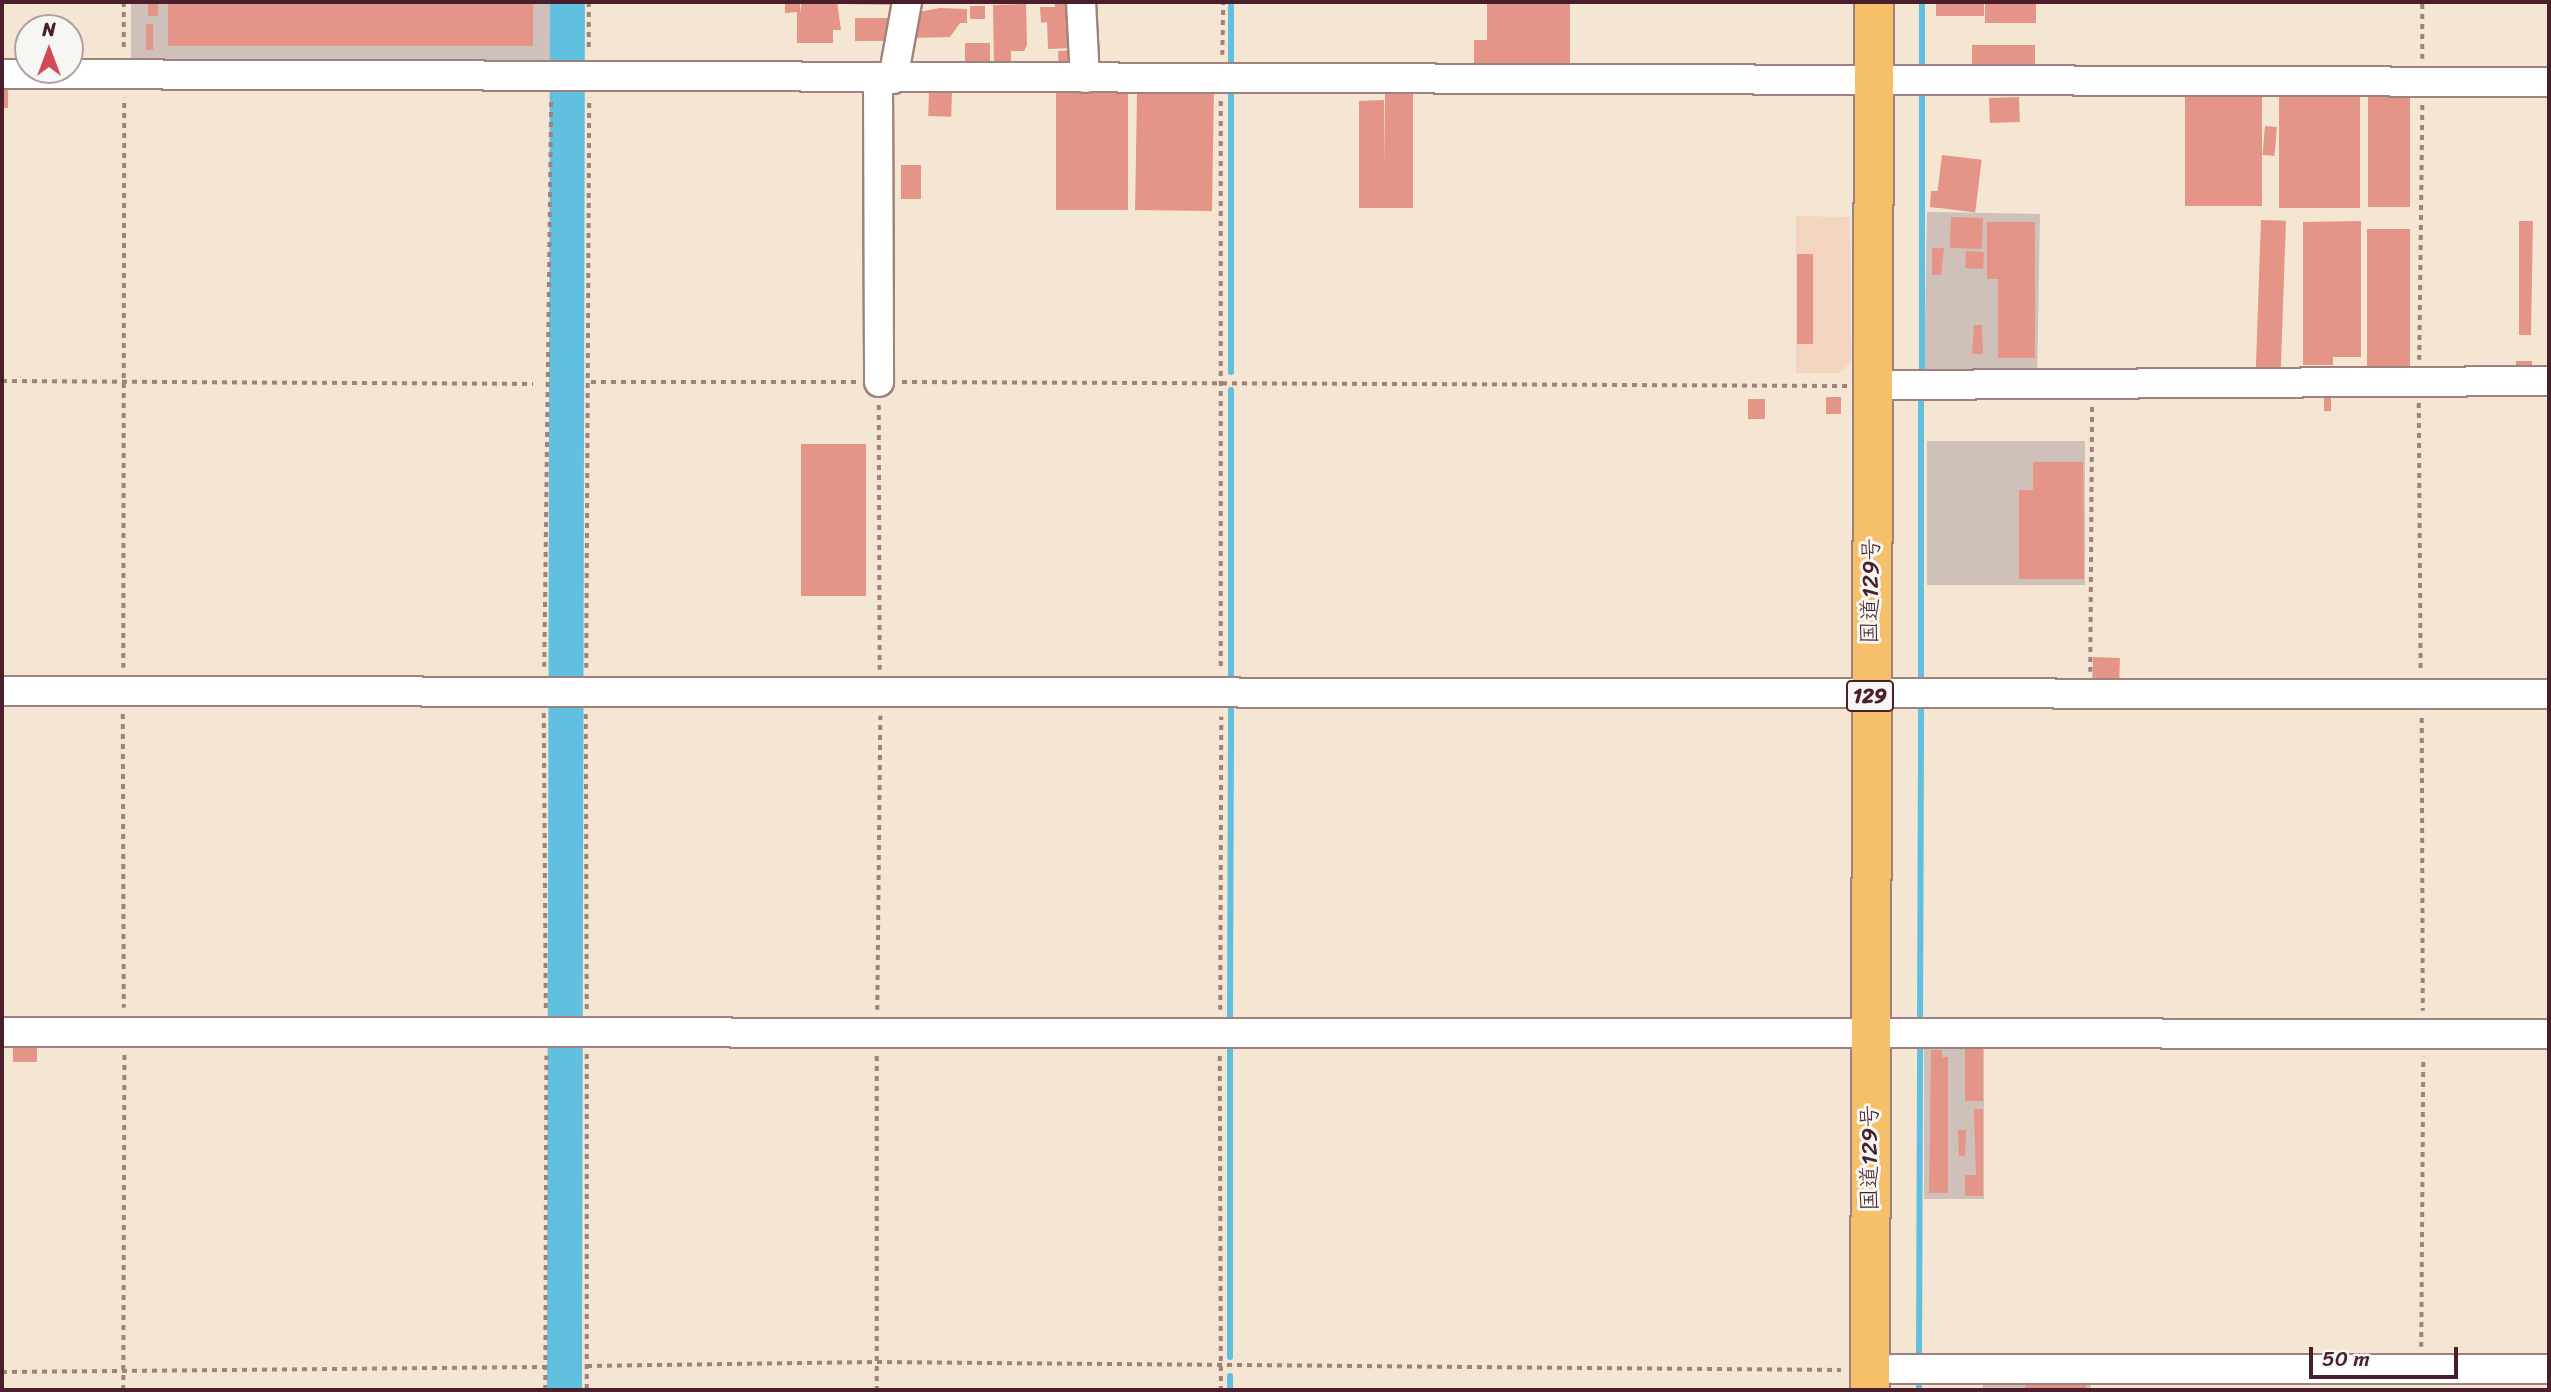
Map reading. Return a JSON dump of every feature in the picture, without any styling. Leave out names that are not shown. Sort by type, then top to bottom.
[{"type":"highway","name":"国道129号","points":[[1874,2],[1904,79]]},
{"type":"highway","name":"国道129号","points":[[1895,2],[1904,79],[1902,1033],[1895,1376]]},
{"type":"street","points":[[879,382],[886,79],[907,2]]},
{"type":"street","points":[[1081,2],[1085,78]]},
{"type":"street","points":[[2,74],[886,79],[2549,82]]},
{"type":"street","points":[[1903,385],[2549,381]]},
{"type":"street","points":[[2,691],[2549,694]]},
{"type":"street","points":[[2,1032],[2549,1034]]},
{"type":"street","points":[[1895,1376],[2549,1369]]},
{"type":"path","points":[[583,693],[591,382],[585,76],[589,2]]},
{"type":"path","points":[[1221,1390],[1220,1031],[1228,692],[1223,382],[1223,2]]},
{"type":"path","points":[[545,1390],[552,76]]},
{"type":"path","points":[[2,381],[533,384]]},
{"type":"path","points":[[591,382],[1903,385]]},
{"type":"path","points":[[877,1390],[879,382]]},
{"type":"path","points":[[2090,694],[2092,383]]},
{"type":"path","points":[[587,1366],[877,1362],[1895,1376]]},
{"type":"path","points":[[2,1372],[545,1367]]},
{"type":"shaded area","points":[[131,2],[582,2],[582,62],[131,62]]},
{"type":"shaded area","points":[[1927,212],[2040,214],[2037,376],[1924,374]]},
{"type":"shaded area","points":[[1796,216],[1850,217],[1851,363],[1839,373],[1796,373]]},
{"type":"shaded area","points":[[1927,441],[2085,441],[2085,585],[1927,585]]},
{"type":"shaded area","points":[[1924,1037],[1984,1037],[1984,1199],[1924,1199]]},
{"type":"shaded area","points":[[1983,1374],[2091,1374],[2091,1390],[1983,1390]]},
{"type":"building","points":[[148,2],[158,2],[158,16],[148,16]]},
{"type":"building","points":[[168,2],[533,2],[533,46],[168,46]]},
{"type":"building","points":[[785,2],[800,2],[800,13],[802,2],[837,2],[841,30],[833,30],[833,43],[797,43],[797,12],[785,13]]},
{"type":"building","points":[[898,2],[898,5],[844,4]]},
{"type":"building","points":[[1054,2],[1073,2],[1075,48],[1048,49],[1047,22],[1041,23],[1040,7],[1055,7]]},
{"type":"building","points":[[1487,2],[1570,2],[1570,63],[1474,63],[1474,40],[1487,40]]},
{"type":"building","points":[[1936,2],[1984,2],[1984,16],[1936,16]]},
{"type":"building","points":[[1985,2],[2036,2],[2036,23],[1985,23]]},
{"type":"building","points":[[1026,4],[1027,45],[1024,51],[1011,51],[1011,66],[994,67],[993,5]]},
{"type":"building","points":[[970,6],[985,6],[985,19],[970,19]]},
{"type":"building","points":[[940,8],[967,9],[967,23],[960,23],[950,37],[914,38],[913,13]]},
{"type":"building","points":[[855,18],[890,18],[890,41],[855,41]]},
{"type":"building","points":[[146,24],[153,24],[153,50],[146,50]]},
{"type":"building","points":[[965,43],[990,43],[990,70],[965,70]]},
{"type":"building","points":[[1972,45],[2035,45],[2035,64],[1972,64]]},
{"type":"building","points":[[1075,50],[1076,67],[1059,68],[1058,51]]},
{"type":"building","points":[[2,83],[8,83],[8,108],[2,108]]},
{"type":"building","points":[[1152,86],[1214,87],[1212,211],[1135,210],[1137,94],[1152,94]]},
{"type":"building","points":[[2368,88],[2410,88],[2410,207],[2368,207]]},
{"type":"building","points":[[2185,90],[2262,90],[2262,206],[2185,206]]},
{"type":"building","points":[[1385,91],[1413,91],[1413,208],[1359,208],[1359,101],[1384,100],[1385,164]]},
{"type":"building","points":[[929,92],[952,93],[951,117],[928,116]]},
{"type":"building","points":[[1056,93],[1128,93],[1128,210],[1056,210]]},
{"type":"building","points":[[2279,95],[2360,95],[2360,208],[2279,208]]},
{"type":"building","points":[[2019,97],[2020,122],[1990,123],[1989,98]]},
{"type":"building","points":[[2265,126],[2277,127],[2274,156],[2262,155]]},
{"type":"building","points":[[1942,155],[1982,160],[1975,212],[1936,208]]},
{"type":"building","points":[[901,165],[921,165],[921,199],[901,199]]},
{"type":"building","points":[[1931,191],[1938,191],[1938,208],[1930,207]]},
{"type":"building","points":[[1951,217],[1983,218],[1982,249],[1950,248]]},
{"type":"building","points":[[2261,220],[2286,221],[2281,373],[2256,372]]},
{"type":"building","points":[[2361,221],[2361,357],[2333,357],[2333,365],[2303,365],[2303,222]]},
{"type":"building","points":[[2519,221],[2533,221],[2531,335],[2519,335]]},
{"type":"building","points":[[1987,222],[2035,222],[2035,358],[1998,358],[1998,279],[1987,279]]},
{"type":"building","points":[[2367,229],[2410,229],[2410,371],[2367,371]]},
{"type":"building","points":[[1932,248],[1944,248],[1941,275],[1932,275]]},
{"type":"building","points":[[1966,251],[1984,252],[1983,269],[1965,268]]},
{"type":"building","points":[[1797,254],[1813,254],[1813,344],[1797,344]]},
{"type":"building","points":[[1974,325],[1982,325],[1983,354],[1972,354]]},
{"type":"building","points":[[2516,361],[2532,361],[2532,367],[2516,367]]},
{"type":"building","points":[[2324,391],[2331,391],[2331,411],[2324,411]]},
{"type":"building","points":[[1826,397],[1841,397],[1841,414],[1826,414]]},
{"type":"building","points":[[1748,399],[1765,399],[1765,419],[1748,419]]},
{"type":"building","points":[[801,444],[866,444],[866,596],[801,596]]},
{"type":"building","points":[[2033,462],[2083,462],[2084,579],[2019,579],[2019,490],[2033,490]]},
{"type":"building","points":[[2093,657],[2120,658],[2119,681],[2092,680]]},
{"type":"building","points":[[13,1042],[37,1042],[37,1062],[13,1062]]},
{"type":"building","points":[[1965,1043],[1983,1043],[1983,1101],[1965,1101]]},
{"type":"building","points":[[1931,1050],[1942,1050],[1942,1057],[1948,1057],[1948,1193],[1929,1193]]},
{"type":"building","points":[[1974,1109],[1983,1109],[1983,1196],[1965,1196],[1965,1175],[1976,1175]]},
{"type":"building","points":[[1958,1130],[1966,1130],[1965,1156],[1959,1156]]},
{"type":"building","points":[[2025,1380],[2086,1380],[2086,1390],[2025,1390]]},
{"type":"waterway","points":[[564,1390],[567,2]]},
{"type":"waterway","points":[[1231,2],[1231,66]]},
{"type":"waterway","points":[[1922,2],[1922,73]]},
{"type":"waterway","points":[[1231,86],[1231,372]]},
{"type":"waterway","points":[[1922,88],[1922,378]]},
{"type":"waterway","points":[[1231,390],[1231,686]]},
{"type":"waterway","points":[[1921,392],[1921,686]]},
{"type":"waterway","points":[[1230,1018],[1231,700]]},
{"type":"waterway","points":[[1920,1025],[1921,700]]},
{"type":"waterway","points":[[1919,1361],[1920,1040]]},
{"type":"waterway","points":[[1230,1041],[1230,1357]]},
{"type":"waterway","points":[[1230,1376],[1230,1390]]},
{"type":"waterway","points":[[1919,1376],[1919,1390]]}]
